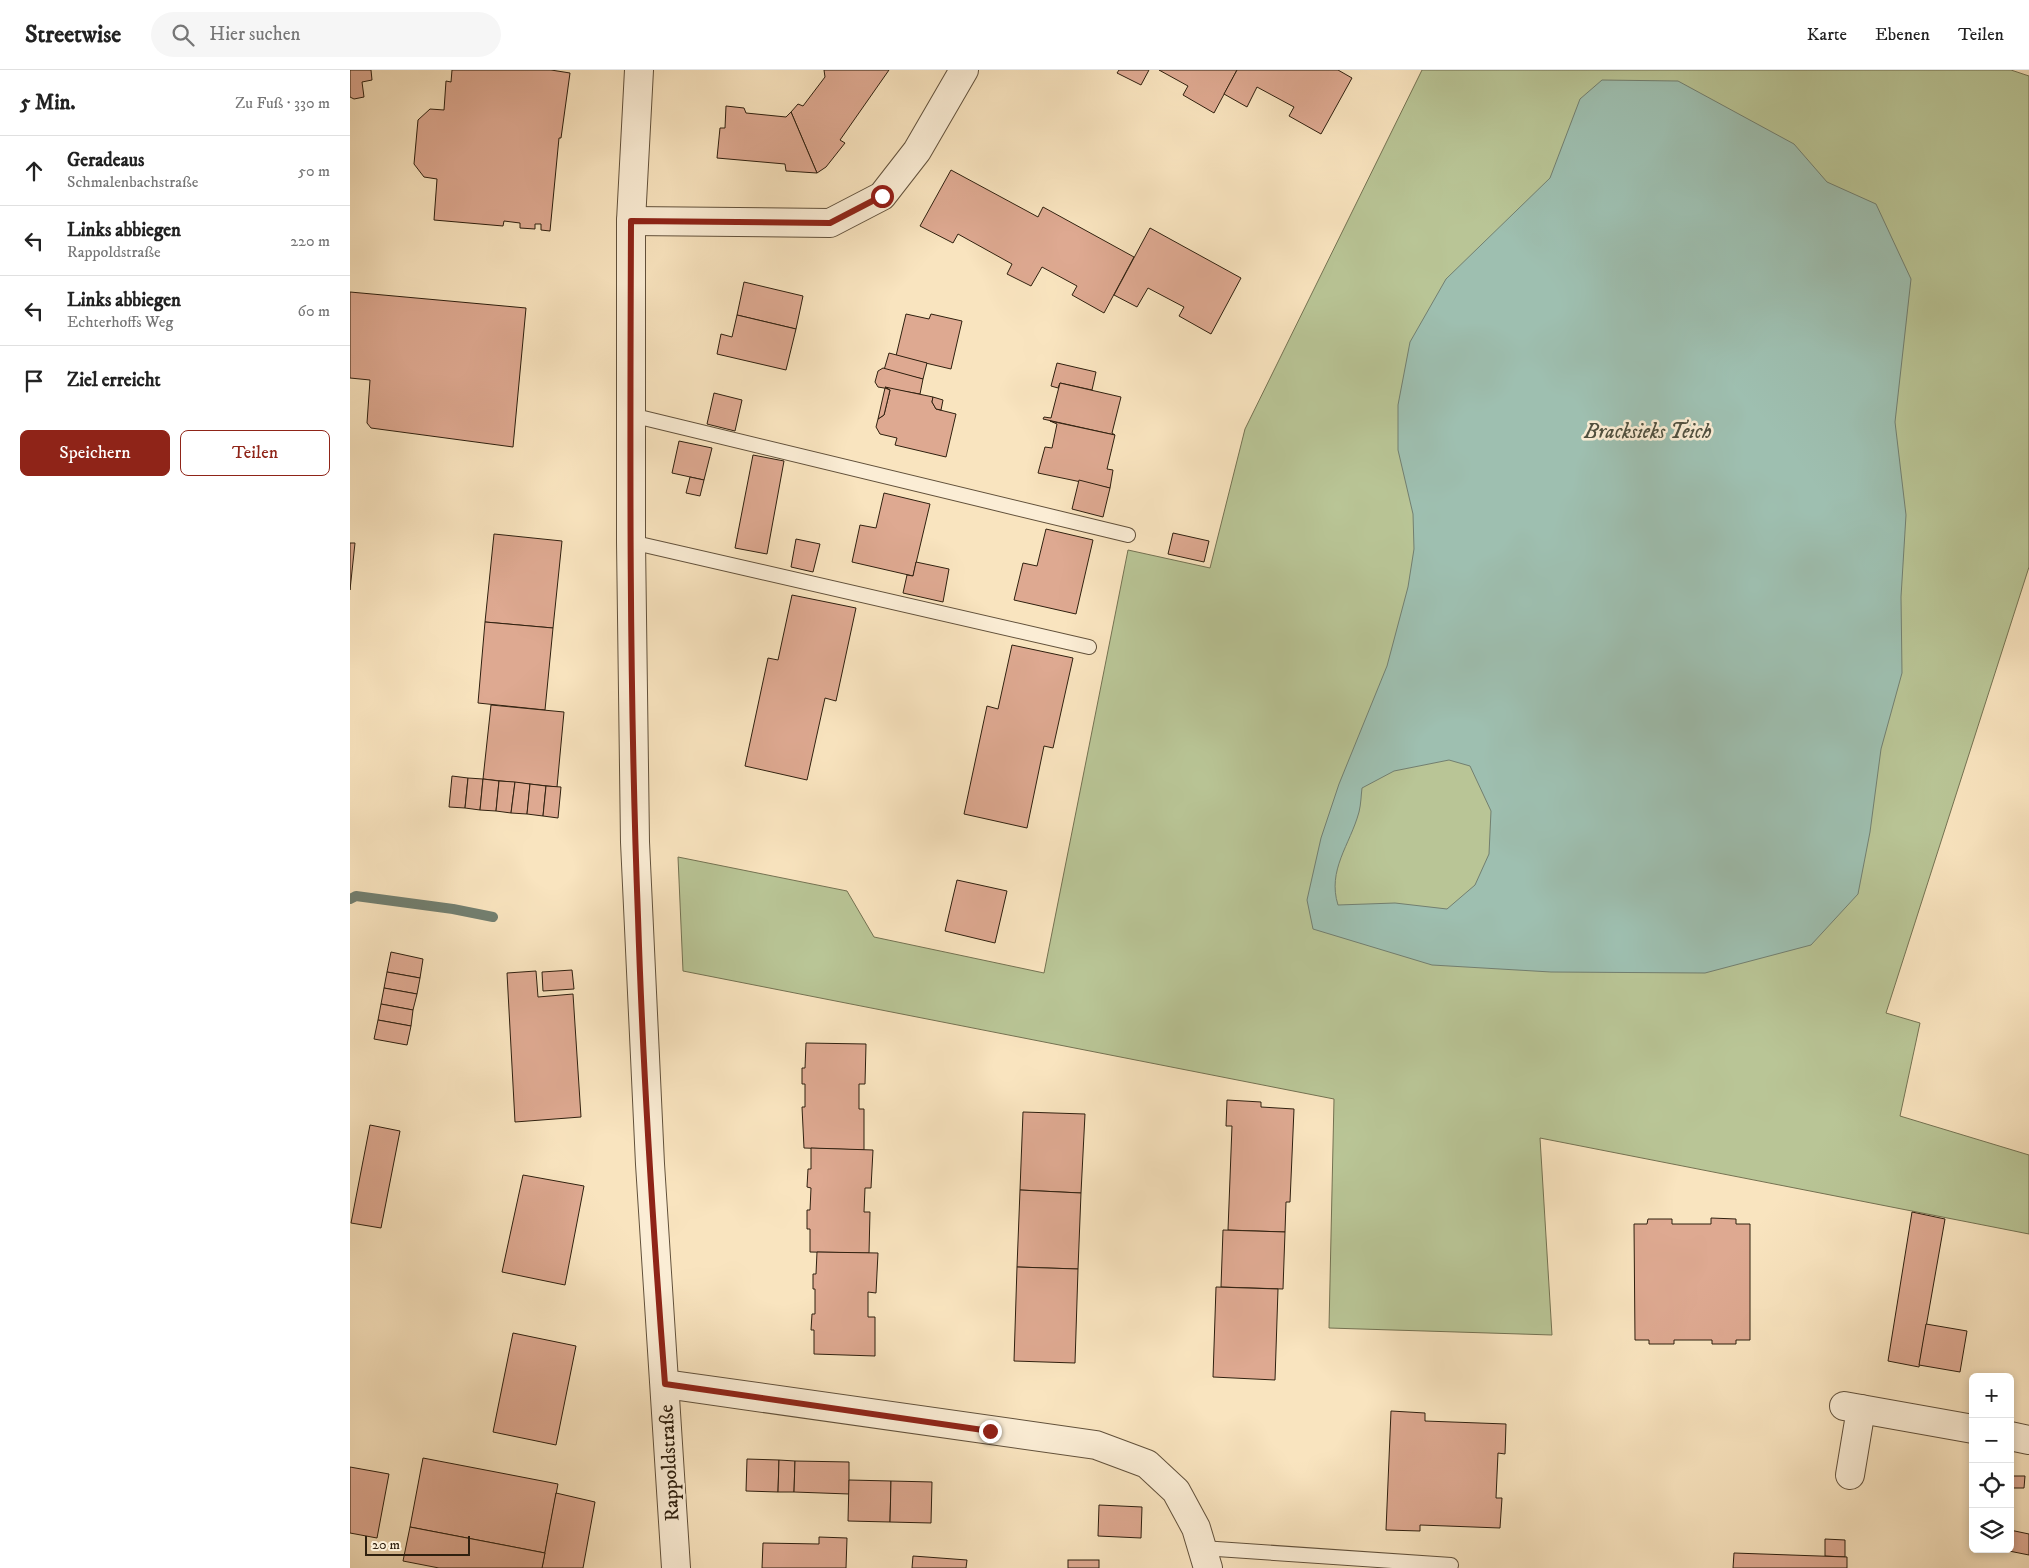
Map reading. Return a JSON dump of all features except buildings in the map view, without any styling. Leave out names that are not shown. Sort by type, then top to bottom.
[{"type":"street","name":"Rappoldstraße","points":[[639,70],[631,221],[630,415],[638,920],[650,1164],[676,1568]]},
{"type":"street","points":[[631,221],[830,223],[882,196],[917,151],[964,70]]},
{"type":"street","points":[[665,1384],[1096,1445],[1147,1464],[1176,1492],[1196,1528],[1205,1558]]},
{"type":"street","points":[[1850,1475],[1853,1408],[1969,1428]]},
{"type":"street","points":[[2014,1437],[2029,1440]]},
{"type":"lane","points":[[630,415],[1128,535]]},
{"type":"lane","points":[[631,542],[1089,647]]},
{"type":"lane","points":[[1205,1558],[1451,1565]]},
{"type":"green space","points":[[1422,70],[2011,70],[2029,76],[2029,567],[1886,1013],[1920,1023],[1900,1116],[2029,1155],[2029,1234],[1540,1138],[1552,1335],[1329,1328],[1334,1099],[683,971],[678,857],[847,891],[874,937],[1044,973],[1128,550],[1210,568],[1245,429]]},
{"type":"water","name":"Bracksieks Teich","points":[[1602,80],[1678,81],[1794,144],[1827,182],[1876,204],[1911,279],[1895,422],[1906,515],[1901,597],[1902,673],[1881,749],[1870,832],[1858,894],[1811,945],[1705,973],[1551,972],[1432,965],[1313,929],[1307,900],[1321,838],[1339,784],[1387,666],[1408,587],[1414,549],[1413,514],[1398,450],[1398,405],[1410,342],[1446,279],[1550,178],[1580,99]],"holes":[[[1449,760],[1470,766],[1491,811],[1489,854],[1475,885],[1447,909],[1395,903],[1338,905],[1335,892],[1337,869],[1359,812],[1362,788],[1394,771]]]},
{"type":"waterway","points":[[350,899],[356,896],[453,909],[493,917]]},
{"type":"route","points":[[882,196],[830,223],[631,221],[631,542],[635,842],[650,1164],[665,1384],[990,1431]]}]
